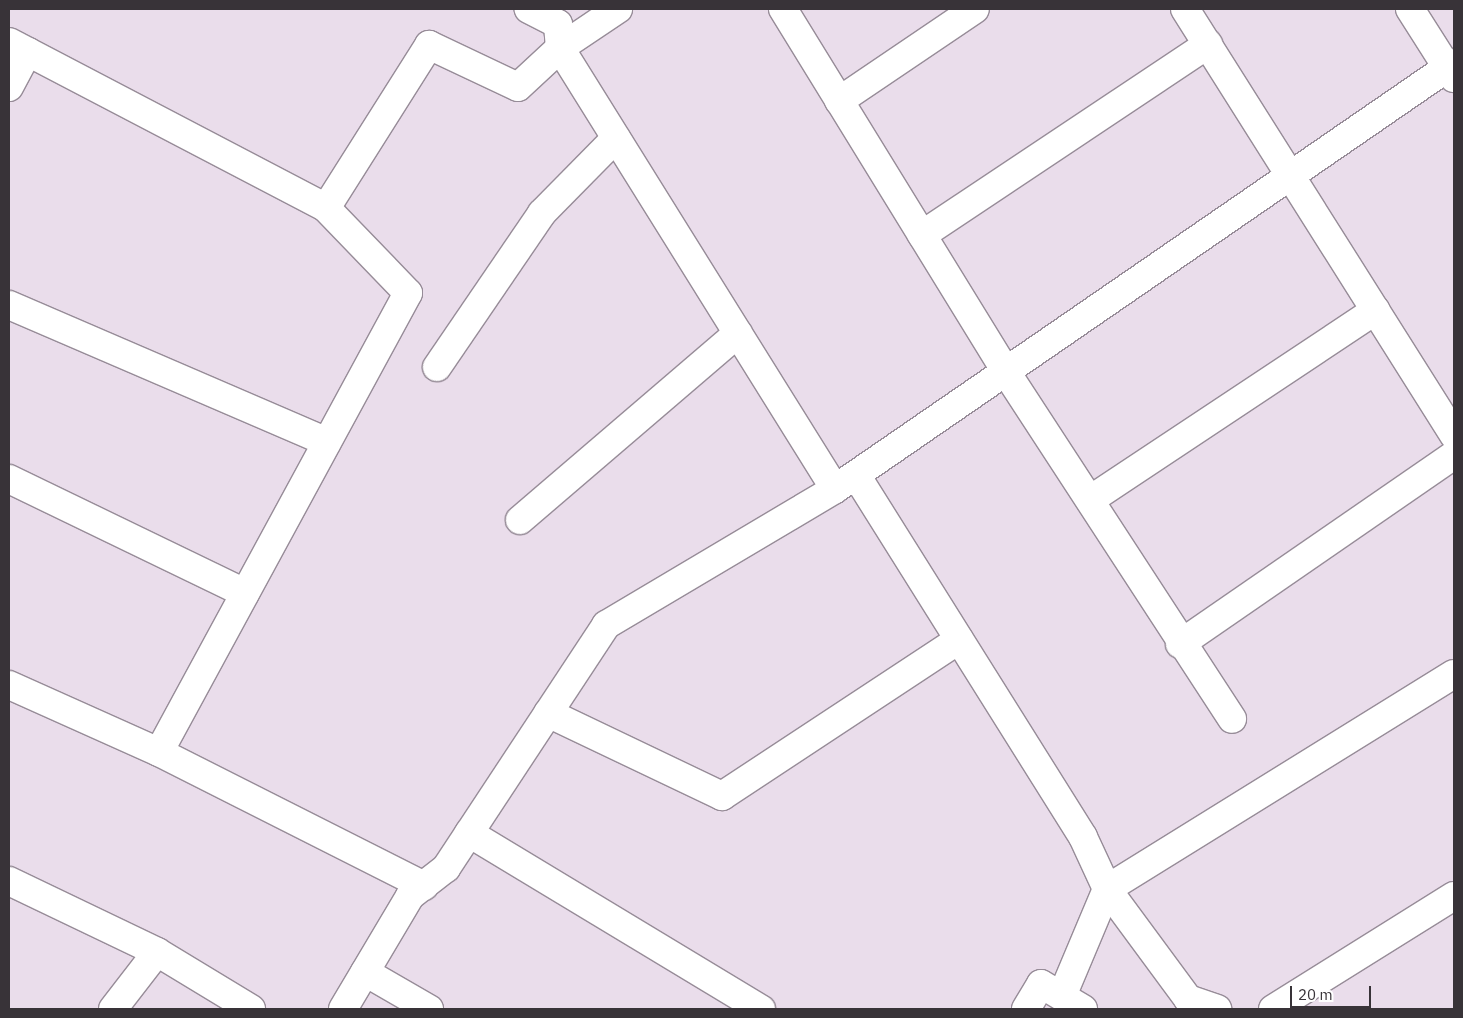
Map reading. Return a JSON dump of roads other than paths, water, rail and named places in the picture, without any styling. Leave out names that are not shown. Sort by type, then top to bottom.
[{"type":"street","points":[[529,9],[558,24],[560,48],[738,333],[959,640],[1083,837],[1107,888],[1188,998],[1217,1009]]},
{"type":"street","points":[[326,208],[429,45],[518,87],[560,48],[618,9]]},
{"type":"street","points":[[783,9],[1006,372],[1090,500],[1180,644],[1232,719]]},
{"type":"street","points":[[839,100],[975,9]]},
{"type":"street","points":[[1186,9],[1454,435]]},
{"type":"street","points":[[343,1009],[410,896],[446,868],[606,625],[845,482],[1292,175],[1452,69],[1410,9]]},
{"type":"street","points":[[922,235],[1208,44]]},
{"type":"street","points":[[9,86],[19,47],[326,208],[408,293],[159,752]]},
{"type":"street","points":[[436,367],[542,213],[616,138]]},
{"type":"street","points":[[9,305],[327,442]]},
{"type":"street","points":[[1090,500],[1376,310]]},
{"type":"street","points":[[520,520],[738,333]]},
{"type":"street","points":[[1180,644],[1454,455]]},
{"type":"street","points":[[9,479],[245,593]]},
{"type":"street","points":[[548,713],[722,796],[959,640]]},
{"type":"street","points":[[1026,1009],[1041,984],[1072,1003],[1107,888],[1454,674]]},
{"type":"street","points":[[9,685],[159,752],[424,886]]},
{"type":"street","points":[[469,833],[761,1009]]},
{"type":"street","points":[[9,881],[156,952],[251,1009]]},
{"type":"street","points":[[1273,1009],[1454,896]]},
{"type":"street","points":[[113,1009],[156,952]]},
{"type":"street","points":[[365,972],[429,1009]]}]
